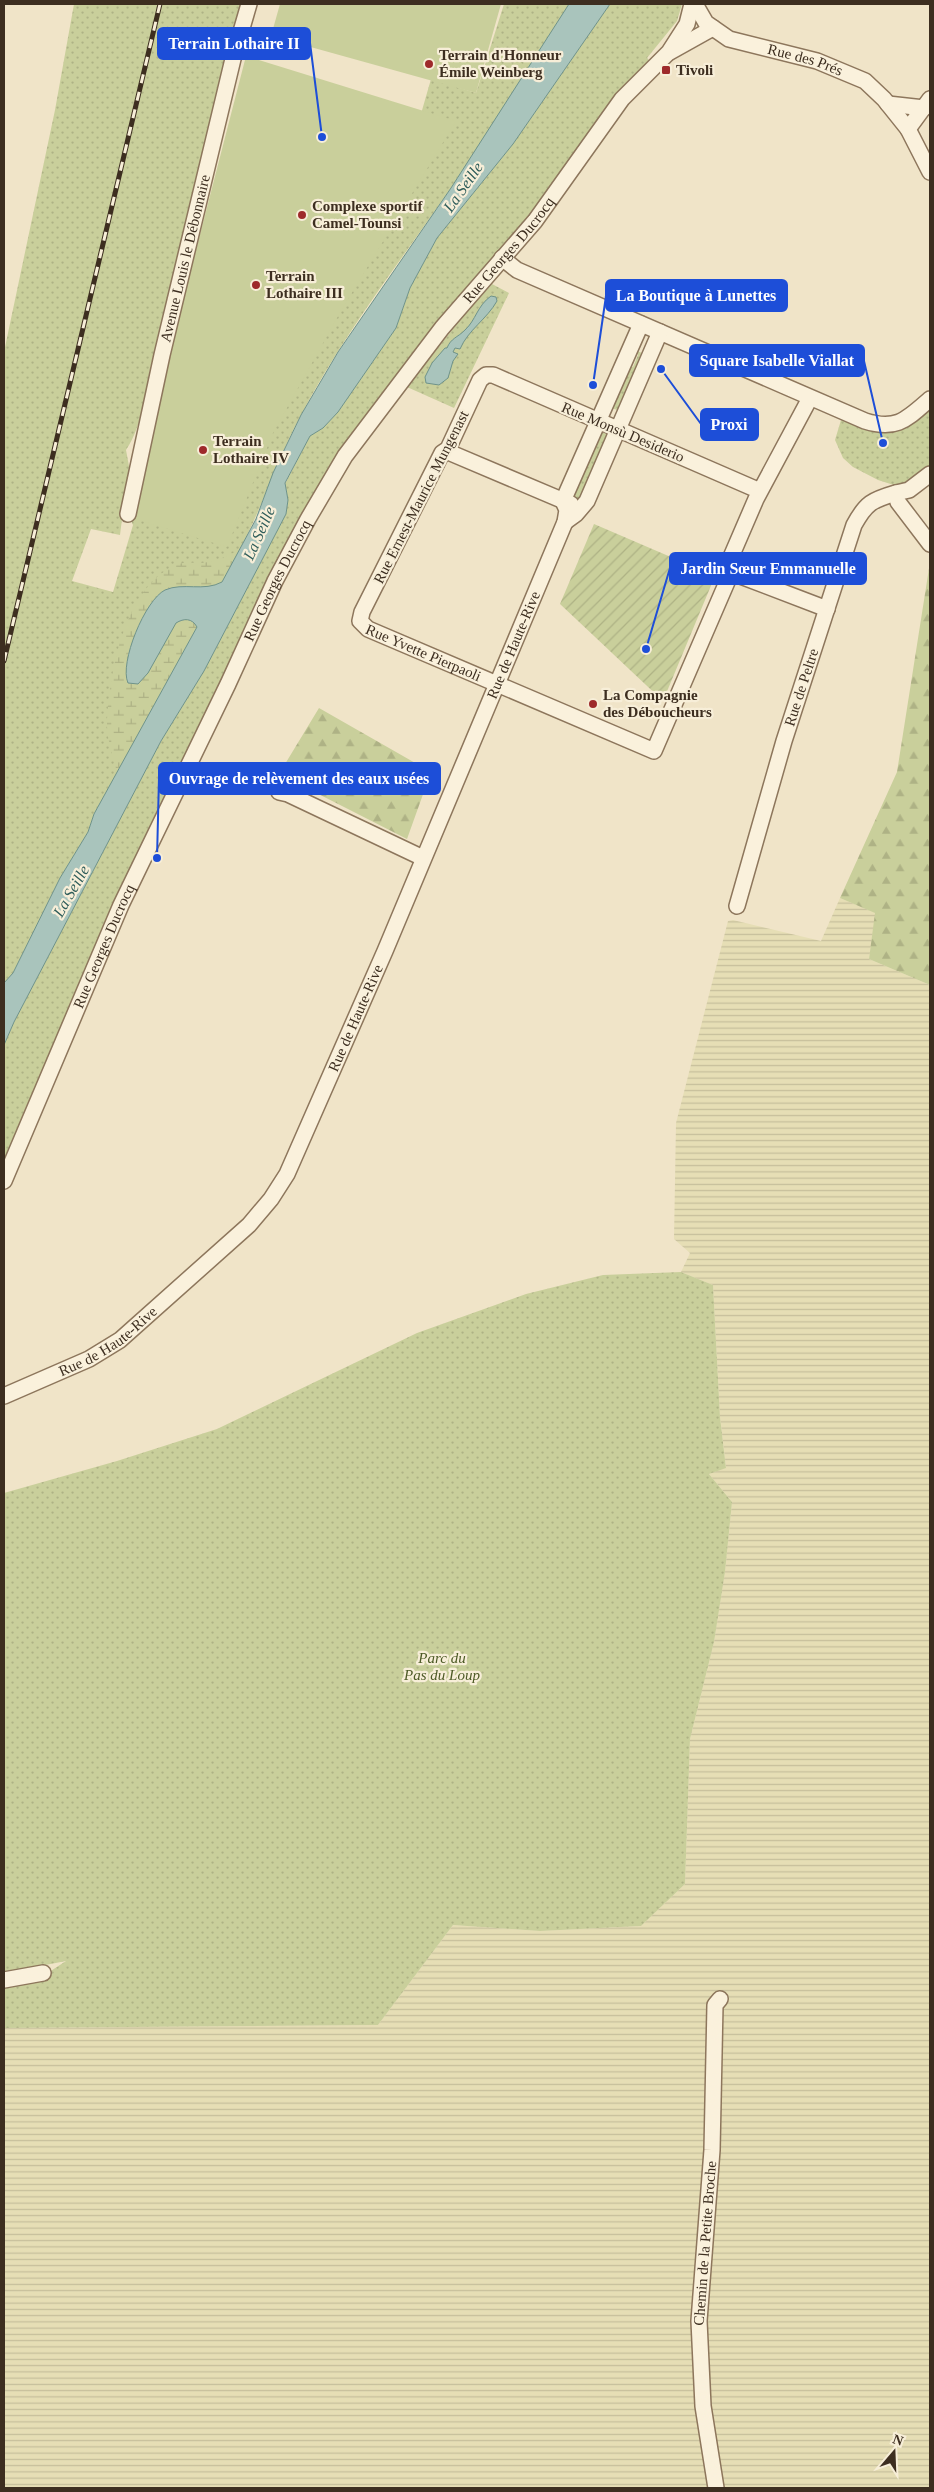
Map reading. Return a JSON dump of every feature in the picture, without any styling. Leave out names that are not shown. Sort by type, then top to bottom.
[{"type":"street","name":"Avenue Louis le Débonnaire","points":[[128,514],[162,355],[233,59],[249,4]]},
{"type":"street","name":"Rue des Prés","points":[[693,4],[701,17],[729,39],[837,68],[864,82],[888,104],[908,129],[930,172]]},
{"type":"street","name":"Rue Georges Ducrocq","points":[[4,1181],[124,898],[228,684],[275,581],[308,518],[351,448],[442,328],[548,204],[622,99],[669,52],[687,24],[693,4]]},
{"type":"street","name":"Rue Georges Ducrocq","points":[[669,52],[713,28]]},
{"type":"street","points":[[888,104],[927,103]]},
{"type":"street","points":[[908,129],[927,103]]},
{"type":"street","points":[[502,258],[517,270],[865,421],[888,426],[907,418],[930,399]]},
{"type":"street","name":"Rue de Haute-Rive","points":[[4,1396],[89,1359],[120,1340],[248,1225],[272,1199],[294,1161],[565,522],[567,510],[564,501],[641,324]]},
{"type":"street","name":"Rue de Haute-Rive","points":[[565,522],[587,501],[660,332]]},
{"type":"street","name":"Rue Monsù Desiderio","points":[[486,375],[494,375],[760,491]]},
{"type":"street","name":"Rue Ernest-Maurice Mungenast","points":[[360,621],[366,603],[442,453],[446,451],[480,380],[486,375]]},
{"type":"street","points":[[810,398],[760,491],[731,557],[730,572],[827,610]]},
{"type":"street","points":[[446,451],[581,508]]},
{"type":"street","name":"Rue de Peltre","points":[[737,906],[784,741],[854,525],[862,510],[870,503],[909,490],[930,474]]},
{"type":"street","points":[[896,493],[898,502],[930,544]]},
{"type":"street","name":"Rue Yvette Pierpaoli","points":[[360,621],[368,629],[654,751],[730,572]]},
{"type":"street","points":[[279,792],[288,794],[423,858]]},
{"type":"street","points":[[4,1980],[43,1972]]},
{"type":"street","name":"Chemin de la Petite Broche","points":[[716,2488],[703,2406],[699,2321],[712,2150],[715,2005],[720,1999]]},
{"type":"shaded area","points":[[840,898],[876,913],[869,959],[930,985],[930,2488],[4,2488],[4,2028],[378,2025],[453,1925],[540,1931],[641,1926],[685,1884],[690,1739],[714,1642],[725,1572],[732,1502],[709,1474],[726,1467],[720,1417],[713,1285],[681,1272],[690,1253],[674,1239],[676,1123],[728,921],[733,920],[821,941]]},
{"type":"green space","points":[[74,4],[240,4],[210,137],[153,356],[137,429],[126,450],[129,466],[129,513],[123,511],[120,535],[91,529],[72,581],[113,592],[133,525],[128,514],[277,375],[396,201],[431,79],[476,93],[504,4],[569,4],[451,188],[372,300],[317,385],[292,432],[240,549],[94,815],[88,832],[60,878],[13,973],[4,983],[4,352],[55,110]]},
{"type":"green space","name":"Terrain d'Honneur Émile Weinberg","points":[[280,4],[501,4],[476,93],[271,36]]},
{"type":"green space","points":[[610,4],[682,4],[677,21],[647,58],[650,61],[520,228],[438,322],[327,470],[293,532],[111,913],[4,1164],[4,1045],[14,1022],[161,741],[204,671],[286,514],[288,500],[285,484],[310,436],[323,428],[338,412],[396,328],[410,288],[437,238],[513,144]]},
{"type":"green space","name":"Complexe sportif Camel-Tounsi","points":[[246,56],[456,121],[342,309],[273,433],[227,547],[132,518],[169,355]]},
{"type":"green space","points":[[492,284],[509,293],[454,408],[407,387],[464,315]]},
{"type":"green space","points":[[637,351],[642,353],[617,410],[612,408],[630,366],[633,367],[638,355]]},
{"type":"green space","points":[[930,405],[930,468],[900,487],[878,480],[853,467],[843,458],[835,440],[841,420],[881,432],[889,432],[906,425]]},
{"type":"green space","points":[[599,431],[609,435],[581,502],[570,499]]},
{"type":"green space","points":[[594,524],[715,576],[663,701],[560,604]]},
{"type":"green space","points":[[240,549],[222,582],[212,586],[180,588],[169,591],[159,597],[144,617],[125,663],[138,684],[148,673],[176,623],[188,620],[197,627],[117,773],[107,731],[108,704],[116,658],[122,635],[131,613],[143,593],[157,577],[174,566],[183,563],[212,561]]},
{"type":"green space","points":[[930,562],[930,985],[869,959],[875,913],[840,898],[897,772]]},
{"type":"green space","points":[[319,708],[431,772],[407,839],[279,774]]},
{"type":"green space","name":"Parc du Pas du Loup","points":[[681,1272],[713,1285],[720,1417],[726,1468],[709,1474],[732,1502],[725,1572],[714,1642],[690,1739],[685,1884],[641,1926],[540,1931],[453,1925],[378,2025],[4,2028],[4,1987],[37,1980],[66,1961],[4,1973],[4,1493],[117,1461],[217,1429],[417,1333],[526,1294],[603,1275]]},
{"type":"water","name":"La Seille","points":[[569,4],[610,4],[513,144],[437,238],[410,288],[396,328],[338,412],[323,428],[310,436],[285,483],[288,500],[286,514],[204,671],[161,741],[14,1022],[4,1045],[4,983],[13,973],[60,878],[88,832],[94,814],[197,627],[188,620],[176,623],[148,673],[138,684],[128,683],[126,674],[130,647],[142,619],[157,596],[165,590],[179,587],[208,586],[222,582],[256,519],[273,473],[301,415],[338,352],[451,188]]},
{"type":"water","points":[[491,296],[496,297],[497,301],[493,307],[463,342],[460,349],[455,348],[453,352],[458,354],[453,361],[448,378],[439,385],[426,383],[425,377],[432,363],[452,340],[469,326],[483,304]]},
{"type":"railway","points":[[4,661],[160,4]]},
{"type":"place","name":"Terrain d'Honneur Émile Weinberg","points":[[429,64]]},
{"type":"place","name":"Tivoli","points":[[666,70]]},
{"type":"place","name":"Terrain Lothaire II","points":[[322,137]]},
{"type":"place","name":"Complexe sportif Camel-Tounsi","points":[[302,215]]},
{"type":"place","name":"Terrain Lothaire III","points":[[256,285]]},
{"type":"place","name":"Proxi","points":[[661,369]]},
{"type":"place","name":"La Boutique à Lunettes","points":[[593,385]]},
{"type":"place","name":"Square Isabelle Viallat","points":[[883,443]]},
{"type":"place","name":"Terrain Lothaire IV","points":[[203,450]]},
{"type":"place","name":"Jardin Sœur Emmanuelle","points":[[646,649]]},
{"type":"place","name":"La Compagnie des Déboucheurs","points":[[593,704]]},
{"type":"place","name":"Ouvrage de relèvement des eaux usées","points":[[157,858]]}]
